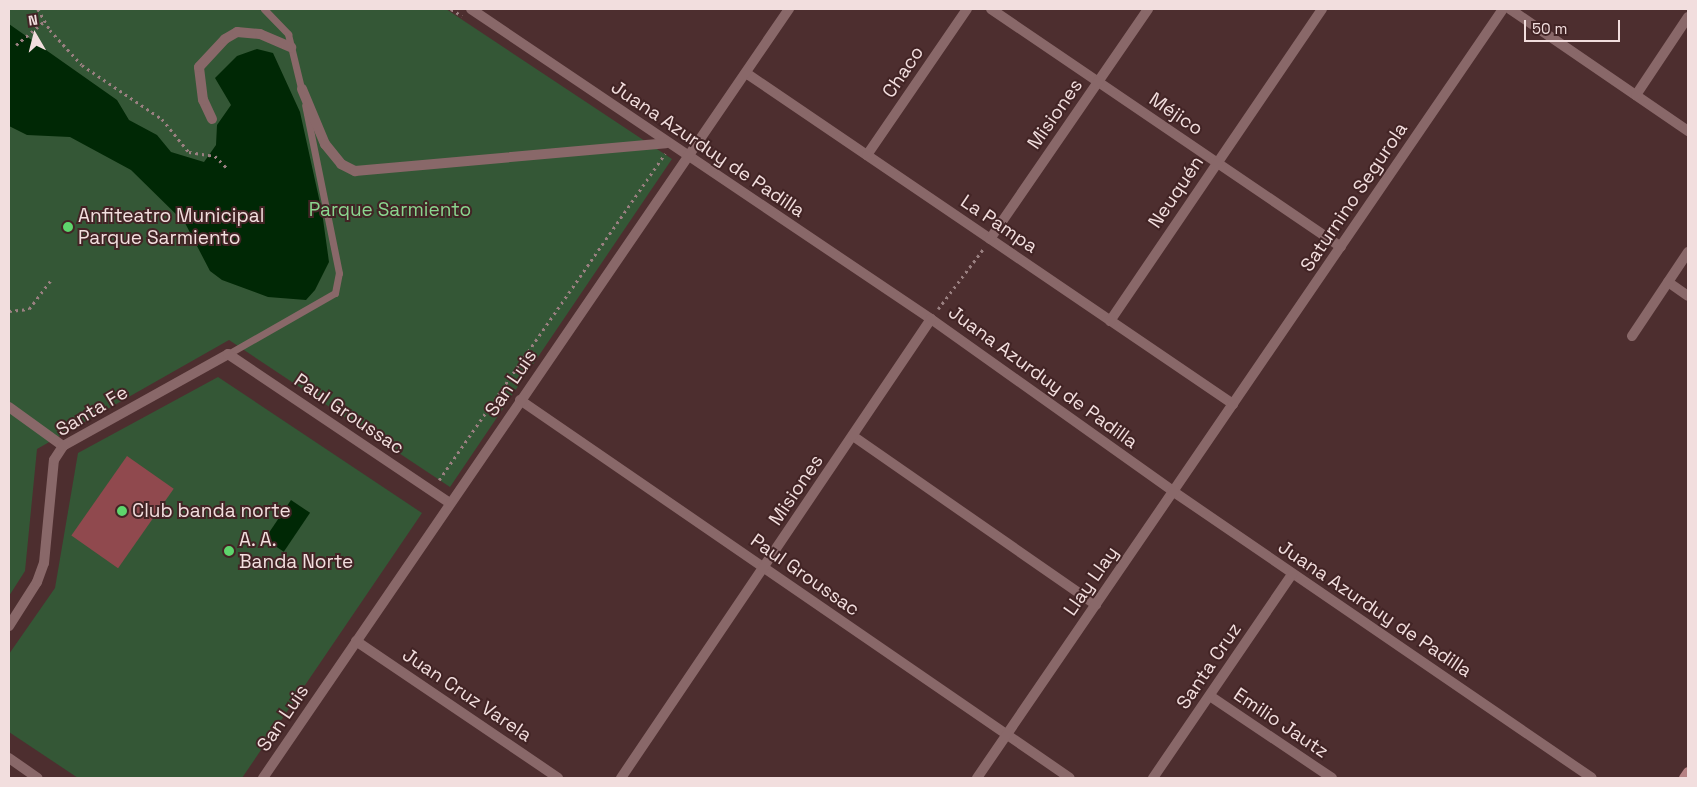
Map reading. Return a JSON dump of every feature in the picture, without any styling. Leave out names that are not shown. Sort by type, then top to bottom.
[{"type":"main road","points":[[1684,778],[1688,772]]},
{"type":"street","name":"Juana Azurduy de Padilla","points":[[471,9],[686,157],[931,319],[1292,574],[1592,778]]},
{"type":"street","name":"San Luis","points":[[263,778],[788,9]]},
{"type":"street","name":"Chaco","points":[[867,155],[967,9]]},
{"type":"street","name":"Méjico","points":[[991,9],[1341,247]]},
{"type":"street","name":"Misiones","points":[[990,239],[1148,9]]},
{"type":"street","name":"Neuquén","points":[[1110,321],[1322,9]]},
{"type":"street","name":"Saturnino Segurola","points":[[1233,404],[1503,9]]},
{"type":"street","points":[[1510,9],[1688,130]]},
{"type":"street","points":[[1636,95],[1688,17]]},
{"type":"street","points":[[212,119],[203,100],[199,67],[225,39],[237,32],[260,34],[291,47]]},
{"type":"street","name":"La Pampa","points":[[746,73],[1233,404]]},
{"type":"street","points":[[302,89],[325,144],[340,164],[354,171],[666,143]]},
{"type":"street","points":[[1632,336],[1688,252]]},
{"type":"street","points":[[1668,282],[1688,296]]},
{"type":"street","name":"Misiones","points":[[621,778],[765,568],[931,319]]},
{"type":"street","name":"Santa Fe","points":[[9,626],[37,582],[44,563],[54,460],[63,446],[228,354]]},
{"type":"street","name":"Paul Groussac","points":[[228,354],[450,503]]},
{"type":"street","name":"Paul Groussac","points":[[520,400],[1070,778]]},
{"type":"street","name":"Llay Llay","points":[[977,778],[1233,404]]},
{"type":"street","points":[[9,407],[63,446]]},
{"type":"street","points":[[853,436],[1096,605]]},
{"type":"street","name":"Santa Cruz","points":[[1153,778],[1292,574]]},
{"type":"street","name":"Juan Cruz Varela","points":[[356,641],[558,778]]},
{"type":"street","name":"Emilio Jautz","points":[[1210,696],[1332,778]]},
{"type":"street","points":[[9,758],[38,778]]},
{"type":"lane","points":[[228,354],[335,293],[339,273],[302,89],[291,47],[279,22],[264,9]]},
{"type":"path","points":[[38,9],[45,21],[82,65],[162,119],[189,152],[215,156],[226,167]]},
{"type":"path","points":[[451,9],[467,20]]},
{"type":"path","points":[[16,45],[31,30],[45,21]]},
{"type":"path","points":[[433,476],[441,482],[667,156],[651,145]]},
{"type":"path","points":[[931,319],[990,239]]},
{"type":"path","points":[[9,311],[29,309],[52,278]]},
{"type":"green space","name":"Parque Sarmiento","points":[[9,9],[446,9],[672,159],[450,487],[229,340],[37,449],[25,571],[9,596]]},
{"type":"green space","name":"A. A. Banda Norte","points":[[218,377],[422,513],[242,778],[78,778],[9,732],[9,654],[55,588],[78,453]]},
{"type":"shaded area","points":[[9,24],[117,100],[129,120],[157,135],[171,152],[204,162],[216,145],[217,125],[231,105],[215,78],[237,56],[257,49],[273,53],[300,112],[322,212],[329,262],[315,290],[306,300],[268,297],[222,280],[210,271],[185,223],[131,170],[70,137],[27,135],[9,126]]},
{"type":"shaded area","points":[[291,500],[310,513],[284,552],[265,539]]},
{"type":"building","name":"Club banda norte","points":[[127,456],[174,489],[118,568],[71,535]]},
{"type":"place","name":"Anfiteatro Municipal Parque Sarmiento","points":[[68,227]]},
{"type":"place","name":"Club banda norte","points":[[122,511]]},
{"type":"place","name":"A. A. Banda Norte","points":[[229,551]]}]
